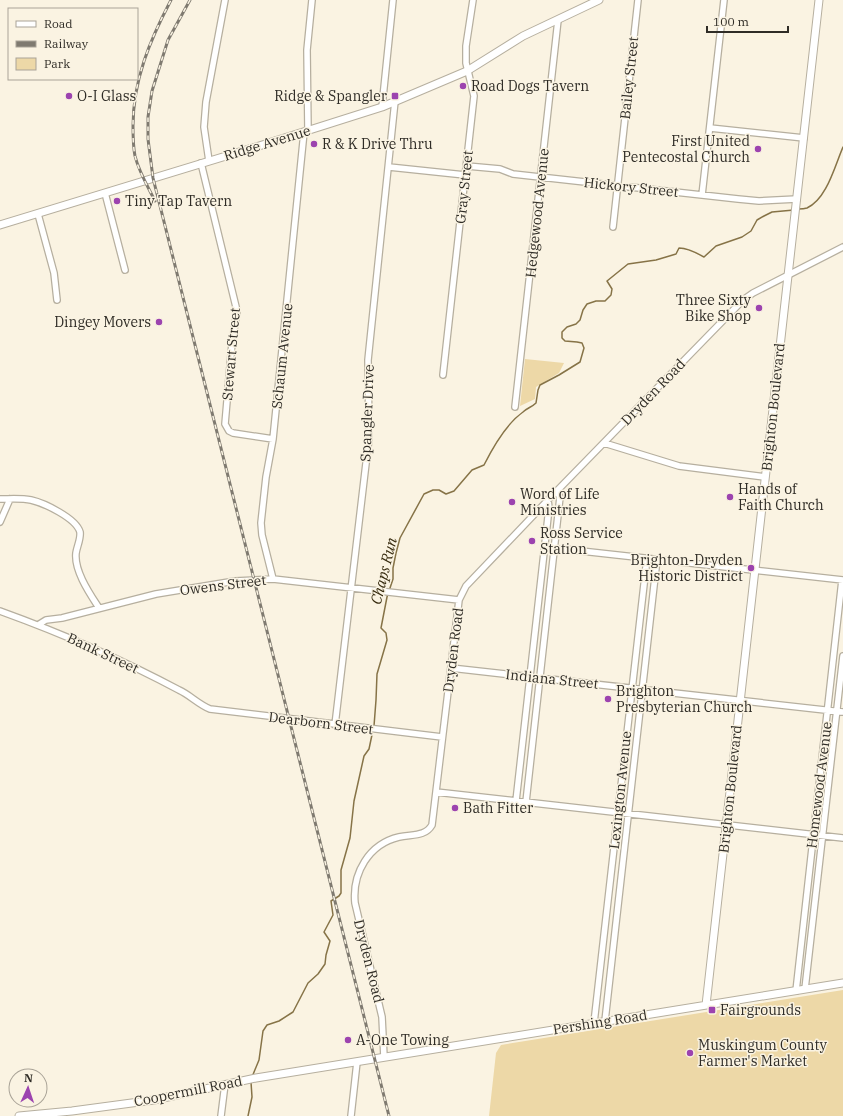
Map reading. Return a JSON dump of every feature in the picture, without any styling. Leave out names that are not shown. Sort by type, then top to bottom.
[{"type":"street","points":[[209,161],[204,127],[206,102],[225,0]]},
{"type":"street","name":"Schaum Avenue","points":[[273,579],[262,535],[261,523],[266,477],[273,439],[306,132],[306,50],[312,0]]},
{"type":"street","points":[[382,107],[393,0]]},
{"type":"street","name":"Gray Street","points":[[443,375],[474,96],[466,63],[466,46],[473,0]]},
{"type":"street","name":"Ridge Avenue","points":[[0,225],[306,132],[382,107],[467,70],[518,39],[599,0]]},
{"type":"street","name":"Bailey Street","points":[[613,226],[638,0]]},
{"type":"street","points":[[702,195],[724,0]]},
{"type":"street","name":"Brighton Boulevard","points":[[706,1005],[819,0]]},
{"type":"street","name":"Hedgewood Avenue","points":[[515,407],[558,20]]},
{"type":"street","name":"Spangler Drive","points":[[335,725],[369,438],[368,360],[395,102]]},
{"type":"street","points":[[710,128],[804,138]]},
{"type":"street","name":"Stewart Street","points":[[201,163],[237,311],[232,343],[225,424],[229,431],[233,433],[273,439]]},
{"type":"street","points":[[389,166],[465,175]]},
{"type":"street","name":"Hickory Street","points":[[467,166],[500,169],[512,174],[618,186],[702,195],[797,202]]},
{"type":"street","points":[[105,193],[125,270]]},
{"type":"street","points":[[38,214],[54,273],[57,300]]},
{"type":"street","name":"Dryden Road","points":[[384,1057],[382,1017],[355,903],[355,884],[363,864],[378,846],[391,839],[427,832],[432,824],[459,600],[466,586],[556,491],[743,300],[753,293],[843,247]]},
{"type":"street","points":[[604,442],[679,466],[765,477]]},
{"type":"street","points":[[526,802],[560,497],[556,491]]},
{"type":"street","points":[[0,499],[30,500],[47,506],[73,522],[80,529],[76,561],[87,588],[99,608]]},
{"type":"street","points":[[0,522],[10,499]]},
{"type":"street","points":[[516,801],[545,547],[549,508],[548,500]]},
{"type":"street","points":[[545,547],[843,580]]},
{"type":"street","name":"Lexington Avenue","points":[[594,1023],[647,558]]},
{"type":"street","name":"Lexington Avenue","points":[[605,1021],[657,559]]},
{"type":"street","name":"Owens Street","points":[[38,625],[46,620],[62,618],[156,594],[235,581],[273,579],[459,600]]},
{"type":"street","name":"Homewood Avenue","points":[[796,991],[843,580]]},
{"type":"street","name":"Bank Street","points":[[0,610],[98,650],[179,690],[202,705]]},
{"type":"street","name":"Homewood Avenue","points":[[805,989],[823,836],[840,711],[843,656]]},
{"type":"street","name":"Indiana Street","points":[[451,668],[840,711]]},
{"type":"street","name":"Dearborn Street","points":[[202,705],[210,709],[442,737]]},
{"type":"street","points":[[436,792],[843,838]]},
{"type":"street","name":"Pershing Road","points":[[357,1062],[843,983]]},
{"type":"street","points":[[350,1116],[357,1062]]},
{"type":"street","name":"Coopermill Road","points":[[19,1116],[72,1111],[154,1100],[244,1080],[357,1062]]},
{"type":"street","points":[[221,1116],[225,1084]]},
{"type":"green space","points":[[525,359],[564,363],[559,373],[536,387],[535,399],[520,406]]},
{"type":"green space","points":[[843,990],[843,1116],[489,1116],[496,1053],[501,1045]]},
{"type":"waterway","name":"Chaps Run","points":[[798,209],[807,208],[814,204],[820,197],[830,181],[843,147]]},
{"type":"waterway","name":"Chaps Run","points":[[374,726],[377,674],[387,640],[386,633],[381,628],[387,597],[393,579],[393,568],[396,553],[400,538],[424,494],[433,490],[439,490],[446,494],[454,491],[472,470],[484,465],[496,443],[511,423],[536,403],[540,385],[580,362],[584,348],[582,343],[565,341],[562,338],[562,332],[567,327],[576,324],[580,320],[583,310],[587,304],[596,301],[605,301],[611,295],[612,289],[607,281],[628,264],[656,260],[676,254],[679,248],[695,252],[704,257],[716,246],[742,237],[751,231],[757,220],[764,216],[772,212],[794,210]]},
{"type":"waterway","name":"Chaps Run","points":[[252,1077],[259,1060],[263,1031],[267,1025],[279,1021],[293,1012],[308,983],[318,974],[325,964],[330,941],[324,932],[333,915],[331,901],[341,893],[341,870],[350,838],[354,801],[364,756],[369,749],[373,730]]},
{"type":"waterway","name":"Chaps Run","points":[[248,1116],[252,1097],[251,1082]]},
{"type":"railway","points":[[155,201],[141,174],[135,156],[133,137],[134,109],[139,76],[144,61],[156,30],[171,0]]},
{"type":"railway","points":[[190,0],[168,40],[152,91],[148,117],[148,139],[153,178],[389,1116]]},
{"type":"place","name":"Road Dogs Tavern","points":[[463,86]]},
{"type":"place","name":"O-I Glass","points":[[69,96]]},
{"type":"place","name":"Ridge & Spangler","points":[[395,96]]},
{"type":"place","name":"R & K Drive Thru","points":[[314,144]]},
{"type":"place","name":"First United Pentecostal Church","points":[[758,149]]},
{"type":"place","name":"Tiny Tap Tavern","points":[[117,201]]},
{"type":"place","name":"Three Sixty Bike Shop","points":[[759,308]]},
{"type":"place","name":"Dingey Movers","points":[[159,322]]},
{"type":"place","name":"Hands of Faith Church","points":[[730,497]]},
{"type":"place","name":"Word of Life Ministries","points":[[512,502]]},
{"type":"place","name":"Ross Service Station","points":[[532,541]]},
{"type":"place","name":"Brighton-Dryden Historic District","points":[[751,568]]},
{"type":"place","name":"Brighton Presbyterian Church","points":[[608,699]]},
{"type":"place","name":"Bath Fitter","points":[[455,808]]},
{"type":"place","name":"Fairgrounds","points":[[712,1010]]},
{"type":"place","name":"A-One Towing","points":[[348,1040]]},
{"type":"place","name":"Muskingum County Farmer's Market","points":[[690,1053]]}]
